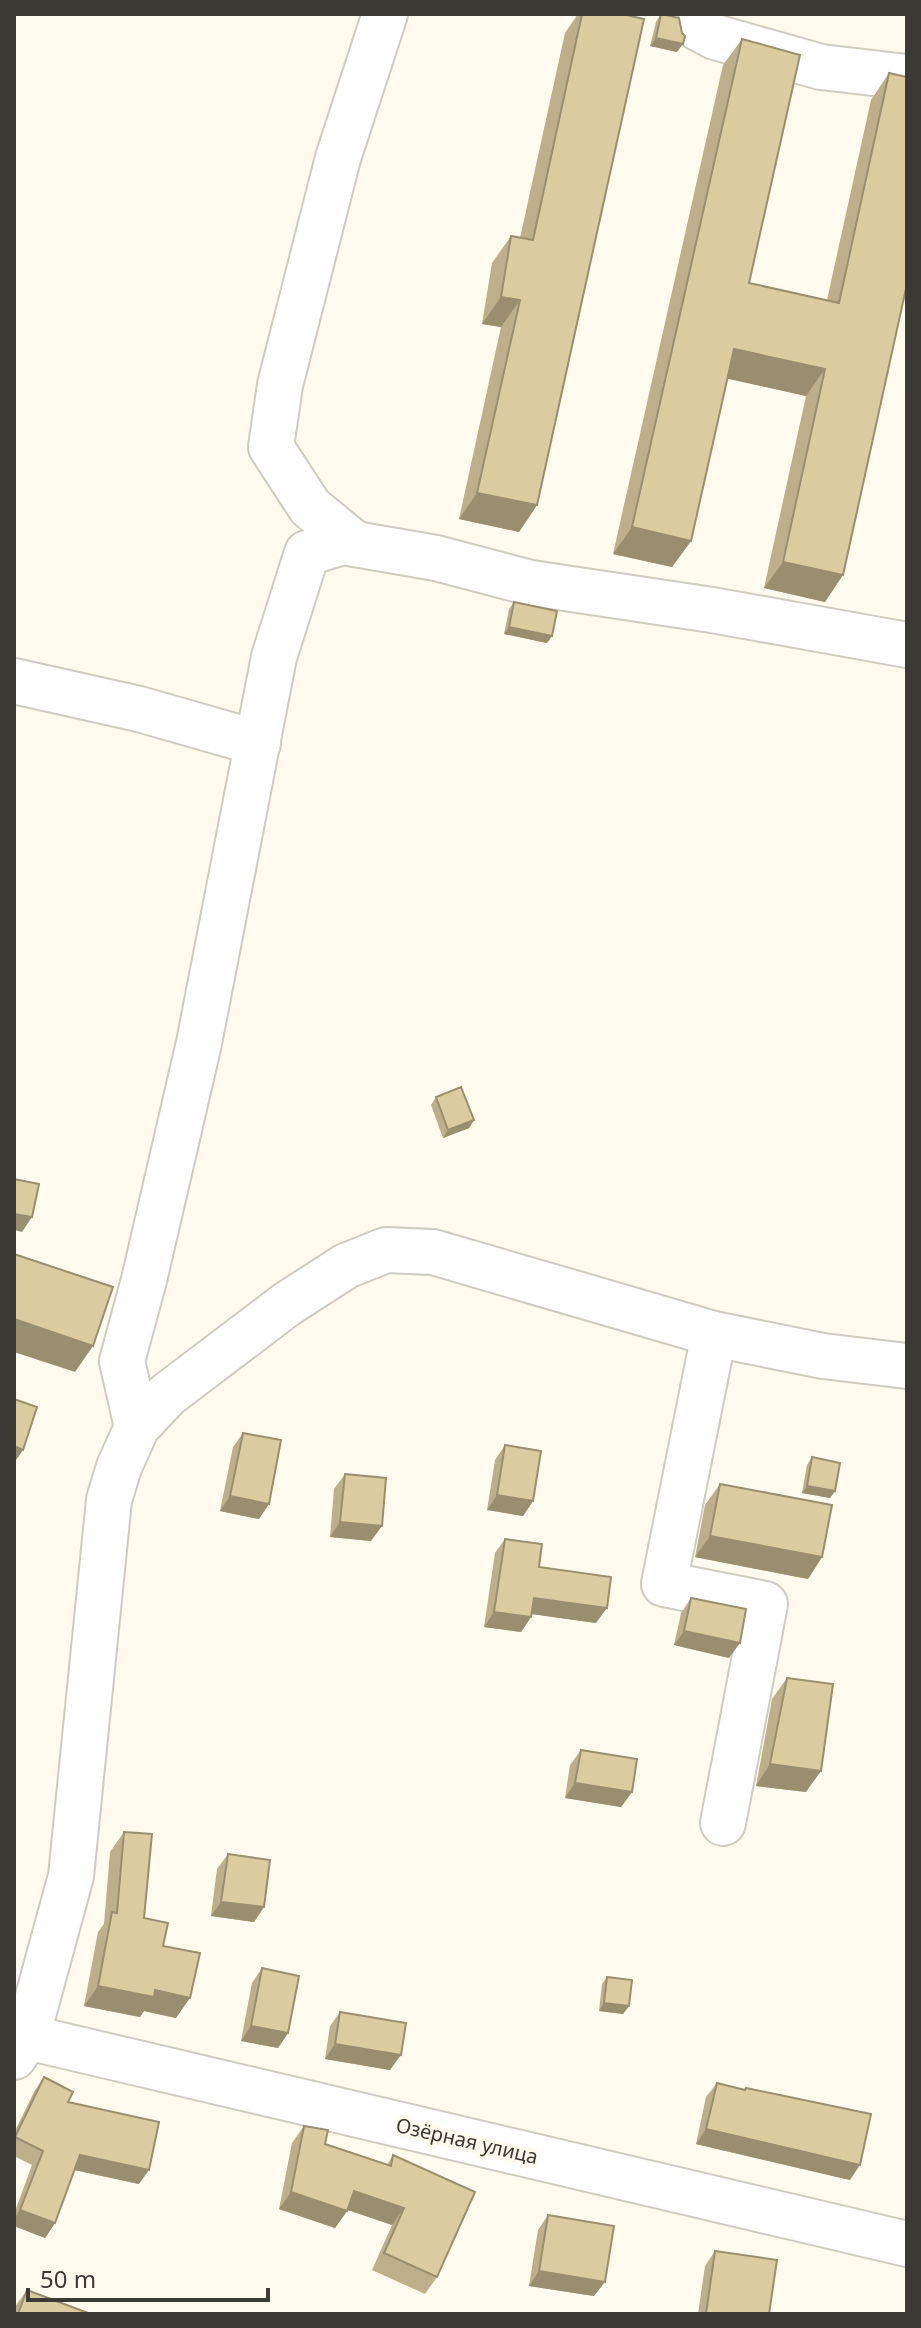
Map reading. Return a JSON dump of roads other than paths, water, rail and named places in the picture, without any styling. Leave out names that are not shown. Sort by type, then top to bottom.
[{"type":"street","points":[[355,544],[310,507],[271,447],[280,385],[338,158],[385,14]]},
{"type":"street","points":[[698,28],[715,37],[821,67],[907,77]]},
{"type":"street","points":[[137,1427],[122,1361],[199,1043],[274,657],[307,553],[343,542],[436,558],[531,583],[712,610],[907,645]]},
{"type":"street","points":[[14,681],[139,709],[258,743]]},
{"type":"street","points":[[21,2047],[71,1876],[109,1500],[119,1467],[137,1427],[167,1395],[287,1304],[346,1266],[386,1250],[433,1252],[714,1334],[823,1356],[907,1366]]},
{"type":"street","points":[[714,1334],[664,1584],[765,1604],[723,1823]]},
{"type":"street","name":"Озёрная улица","points":[[21,2047],[907,2244]]}]
